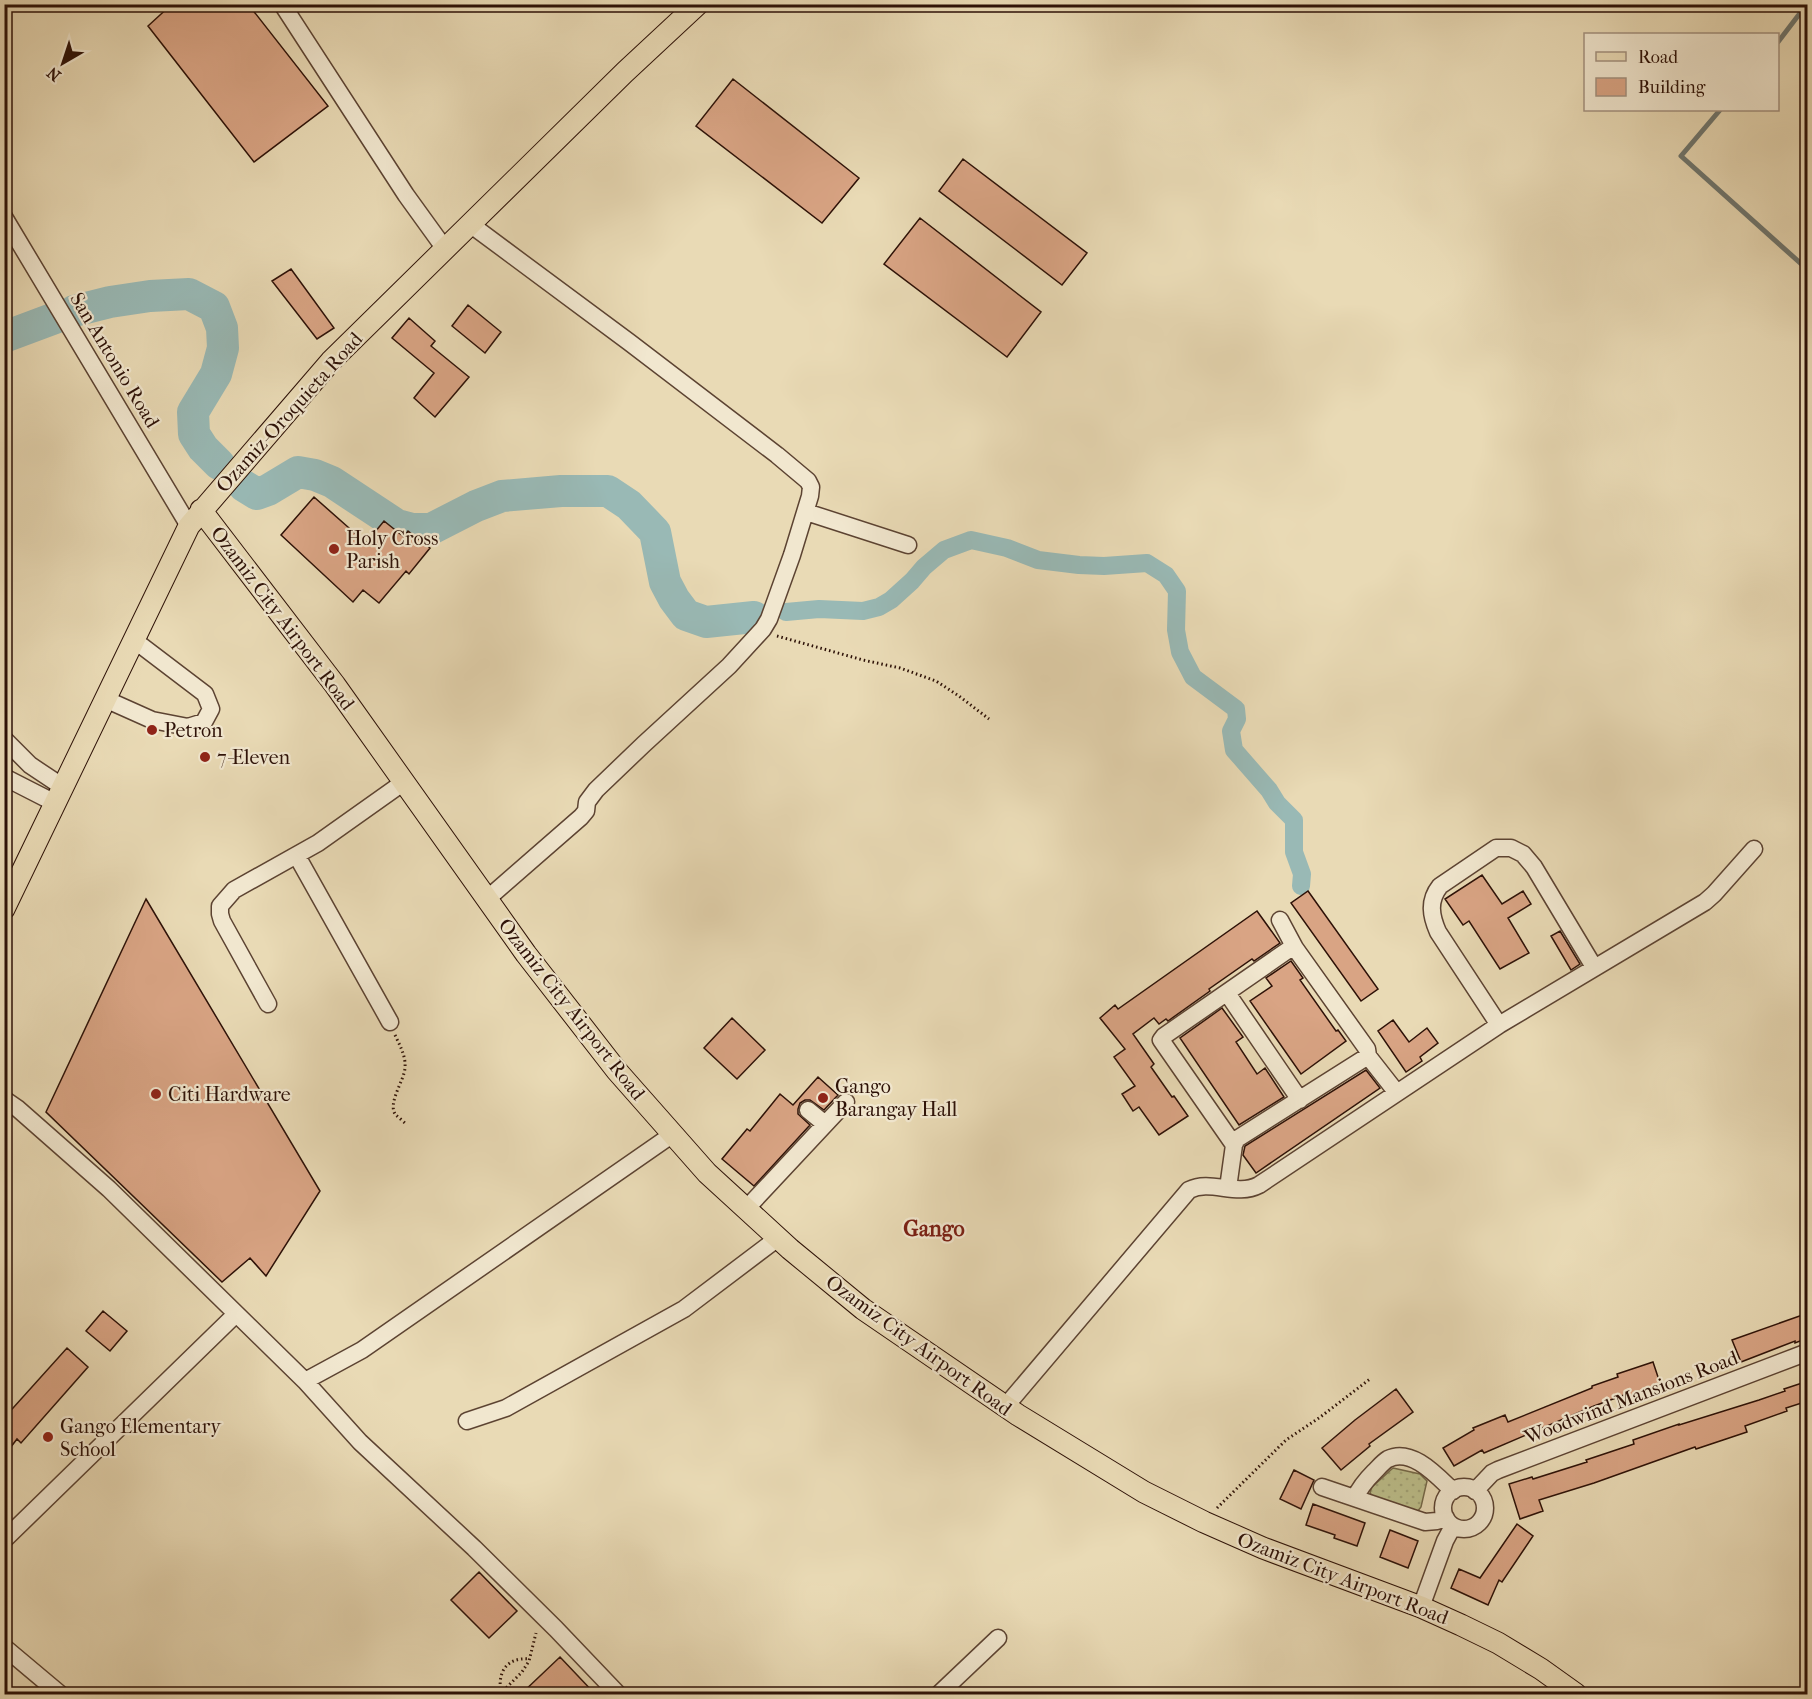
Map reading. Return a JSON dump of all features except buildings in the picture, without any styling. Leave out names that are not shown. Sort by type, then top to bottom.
[{"type":"main road","name":"Ozamiz-Oroquieta Road","points":[[4,909],[195,518],[331,361],[625,72],[698,4]]},
{"type":"main road","name":"Ozamiz City Airport Road","points":[[195,518],[335,685],[526,954],[617,1071],[707,1173],[778,1238],[862,1309],[1005,1407],[1144,1492],[1263,1548],[1421,1607],[1498,1643],[1541,1669],[1576,1695]]},
{"type":"street","points":[[282,4],[406,195],[445,249]]},
{"type":"street","name":"San Antonio Road","points":[[4,217],[195,518]]},
{"type":"street","points":[[470,224],[777,455],[808,481],[811,487],[806,512],[792,555],[769,619],[761,631],[729,666],[596,790],[587,802],[581,817],[487,899]]},
{"type":"street","points":[[806,512],[908,545]]},
{"type":"street","points":[[105,699],[152,720],[188,727],[204,722],[212,709],[205,694],[134,640]]},
{"type":"street","points":[[4,739],[59,795]]},
{"type":"street","points":[[4,777],[59,795]]},
{"type":"street","points":[[268,1004],[222,921],[220,910],[223,901],[241,885],[318,843],[404,782]]},
{"type":"street","points":[[1499,1025],[1438,932],[1432,919],[1431,904],[1440,886],[1496,848],[1511,848],[1523,854],[1534,867],[1594,967]]},
{"type":"street","points":[[1005,1407],[1189,1190],[1203,1186],[1244,1190],[1259,1185],[1499,1025],[1705,902],[1754,849]]},
{"type":"street","points":[[297,856],[390,1022]]},
{"type":"street","points":[[1280,920],[1293,941],[1294,948],[1367,1049],[1368,1056],[1397,1093]]},
{"type":"street","points":[[1234,1145],[1161,1040],[1294,948]]},
{"type":"street","points":[[1227,993],[1300,1100]]},
{"type":"street","points":[[1228,1188],[1234,1145],[1237,1139],[1368,1056]]},
{"type":"street","points":[[4,1099],[17,1107],[109,1189],[304,1381],[360,1442],[540,1613],[614,1694]]},
{"type":"street","points":[[746,1209],[846,1102]]},
{"type":"street","points":[[808,1110],[825,1124]]},
{"type":"street","points":[[304,1381],[362,1350],[673,1134]]},
{"type":"street","points":[[467,1421],[506,1408],[684,1309],[778,1238]]},
{"type":"street","points":[[4,1540],[236,1314]]},
{"type":"street","name":"Woodwind Mansions Road","points":[[1475,1491],[1492,1473],[1498,1470],[1808,1352]]},
{"type":"street","points":[[1355,1498],[1364,1483],[1382,1464],[1398,1457],[1423,1465],[1453,1491]]},
{"type":"street","points":[[1322,1487],[1425,1522],[1450,1522],[1464,1529],[1480,1522],[1485,1511],[1483,1499],[1475,1491],[1464,1487],[1453,1491],[1446,1498],[1443,1508],[1450,1522],[1421,1607]]},
{"type":"street","points":[[939,1695],[998,1638]]},
{"type":"street","points":[[4,1647],[60,1695]]},
{"type":"path","points":[[761,631],[929,678],[959,696],[989,719]]},
{"type":"path","points":[[390,1022],[404,1054],[405,1066],[403,1078],[393,1101],[393,1109],[406,1124]]},
{"type":"path","points":[[1204,1522],[1274,1450],[1370,1379]]},
{"type":"path","points":[[500,1694],[522,1672],[529,1659],[540,1613]]},
{"type":"path","points":[[500,1694],[499,1680],[505,1667],[519,1658],[529,1659]]},
{"type":"green space","points":[[1393,1468],[1420,1474],[1427,1481],[1421,1507],[1417,1512],[1371,1495],[1372,1487]]},
{"type":"waterway","points":[[1779,41],[1807,4]]},
{"type":"waterway","points":[[1719,111],[1681,156],[1808,270]]},
{"type":"waterway","points":[[74,311],[110,302],[150,296],[189,294],[214,307],[222,328],[223,348],[216,374],[193,412],[194,434],[203,448],[219,464]]},
{"type":"waterway","points":[[4,337],[55,318]]},
{"type":"waterway","points":[[244,486],[257,494],[298,472],[315,475],[332,482],[397,525],[412,529],[431,529],[476,506],[502,496],[561,491],[608,491],[629,505],[655,532],[665,582],[686,615],[706,622],[754,617]]},
{"type":"waterway","points":[[786,612],[819,609],[863,611],[879,607],[891,600],[944,550],[971,540],[1007,548],[1038,560],[1104,566],[1147,563],[1166,575],[1177,591],[1176,630],[1180,652],[1193,677],[1236,709],[1237,719],[1231,731],[1234,750],[1269,790],[1277,803],[1294,820],[1294,852],[1302,874],[1301,886]]},
{"type":"place","name":"Holy Cross Parish","points":[[334,549]]},
{"type":"place","name":"Petron","points":[[152,730]]},
{"type":"place","name":"7-Eleven","points":[[205,757]]},
{"type":"place","name":"Citi Hardware","points":[[156,1094]]},
{"type":"place","name":"Gango Barangay Hall","points":[[823,1098]]},
{"type":"place","name":"Gango Elementary School","points":[[48,1437]]},
{"type":"district","name":"Gango","points":[[934,1228]]}]
